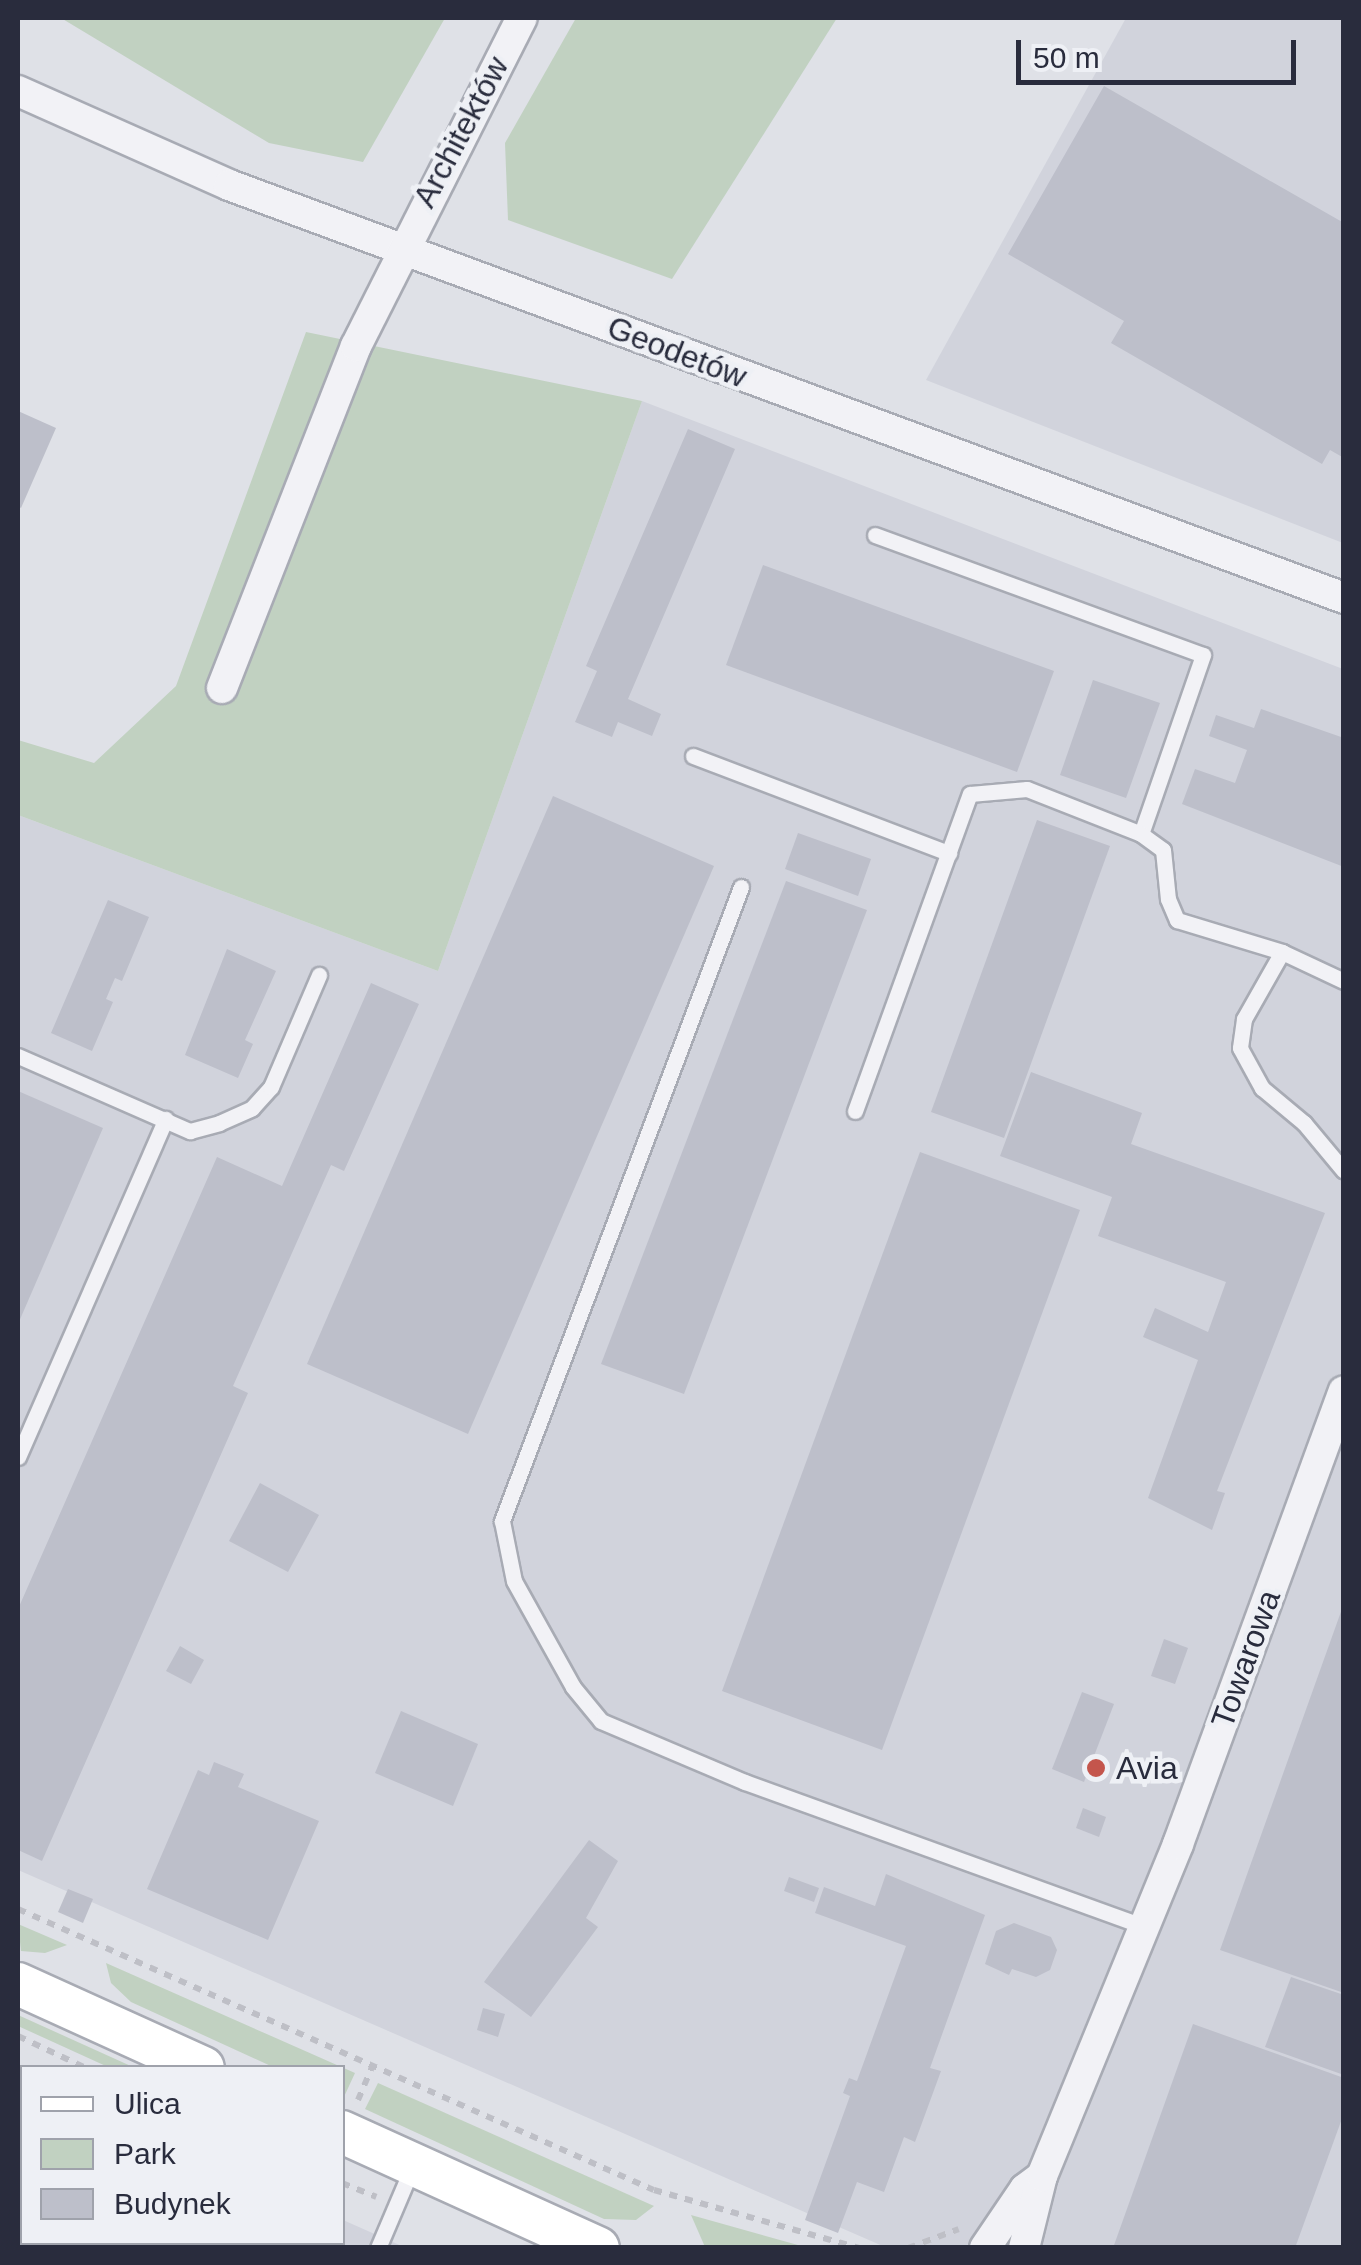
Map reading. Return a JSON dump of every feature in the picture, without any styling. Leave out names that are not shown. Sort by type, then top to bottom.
[{"type":"street","name":"Architektów","points":[[222,688],[401,248],[522,18]]},
{"type":"street","name":"Geodetów","points":[[18,91],[144,151],[1344,598]]},
{"type":"street","name":"Towarowa","points":[[1024,2248],[1042,2176],[1146,1927],[1344,1391]]},
{"type":"street","points":[[18,1984],[196,2065]]},
{"type":"street","points":[[345,2133],[598,2248]]},
{"type":"street","name":"Towarowa","points":[[985,2248],[1025,2189],[1042,2176]]},
{"type":"lane","points":[[875,534],[1204,655],[1141,834]]},
{"type":"lane","points":[[693,756],[949,853]]},
{"type":"lane","points":[[854,1111],[970,794],[1027,789],[1141,834],[1164,850],[1168,898],[1177,920],[1282,952],[1344,981]]},
{"type":"lane","points":[[740,887],[502,1522],[514,1581],[572,1687],[602,1720],[662,1749],[1146,1927]]},
{"type":"lane","points":[[1282,952],[1244,1019],[1240,1048],[1262,1088],[1344,1171]]},
{"type":"lane","points":[[18,1056],[190,1131],[252,1108],[271,1087],[320,975]]},
{"type":"lane","points":[[18,1457],[166,1120]]},
{"type":"lane","points":[[378,2248],[413,2165]]},
{"type":"path","points":[[18,1909],[654,2190],[859,2248]]},
{"type":"path","points":[[18,2036],[80,2065]]},
{"type":"shaded area","points":[[1126,18],[1343,18],[1343,543],[926,380]]},
{"type":"shaded area","points":[[642,401],[1343,669],[1343,2247],[885,2247],[18,1870],[18,815],[438,971]]},
{"type":"shaded area","points":[[18,2076],[20,2245],[345,2245],[345,2221],[404,2247],[18,2247]]},
{"type":"green space","points":[[61,18],[445,18],[363,162],[269,143]]},
{"type":"green space","points":[[576,18],[837,18],[672,279],[508,220],[505,143]]},
{"type":"green space","points":[[306,332],[642,401],[438,971],[18,815],[18,740],[94,763],[176,686]]},
{"type":"green space","points":[[18,1924],[67,1945],[45,1953],[21,1951]]},
{"type":"green space","points":[[106,1963],[337,2065],[269,2065],[131,2002],[111,1983]]},
{"type":"green space","points":[[18,2015],[129,2065],[104,2065],[18,2026]]},
{"type":"green space","points":[[345,2069],[355,2073],[345,2095]]},
{"type":"green space","points":[[378,2083],[654,2206],[636,2220],[604,2219],[365,2109]]},
{"type":"green space","points":[[691,2215],[805,2247],[705,2247]]},
{"type":"building","points":[[1104,86],[1344,223],[1344,458],[1330,450],[1322,464],[1111,343],[1124,321],[1008,254]]},
{"type":"building","points":[[18,411],[56,428],[21,508],[18,506]]},
{"type":"building","points":[[688,429],[735,449],[628,699],[661,714],[652,736],[618,722],[612,737],[575,722],[597,671],[586,666]]},
{"type":"building","points":[[763,565],[1054,671],[1017,772],[726,665]]},
{"type":"building","points":[[1093,680],[1160,703],[1126,798],[1060,775]]},
{"type":"building","points":[[1261,709],[1344,738],[1344,867],[1182,804],[1195,769],[1235,783],[1247,750],[1209,736],[1216,715],[1254,728]]},
{"type":"building","points":[[553,796],[714,866],[468,1434],[307,1364]]},
{"type":"building","points":[[1037,820],[1110,846],[1004,1138],[931,1112]]},
{"type":"building","points":[[798,833],[871,859],[858,896],[785,869]]},
{"type":"building","points":[[786,881],[867,910],[684,1394],[601,1364]]},
{"type":"building","points":[[108,900],[149,917],[122,981],[115,978],[106,999],[113,1002],[92,1051],[51,1033]]},
{"type":"building","points":[[227,949],[276,971],[245,1040],[253,1044],[238,1078],[185,1055]]},
{"type":"building","points":[[371,983],[419,1004],[344,1171],[331,1165],[233,1386],[248,1393],[42,1861],[18,1850],[18,1609],[217,1157],[282,1186]]},
{"type":"building","points":[[1031,1072],[1142,1113],[1131,1144],[1325,1213],[1217,1491],[1225,1493],[1212,1530],[1148,1498],[1198,1360],[1143,1337],[1155,1308],[1208,1332],[1226,1282],[1098,1236],[1112,1197],[1000,1156]]},
{"type":"building","points":[[18,1091],[103,1128],[18,1324]]},
{"type":"building","points":[[920,1152],[1080,1210],[882,1750],[722,1691]]},
{"type":"building","points":[[260,1483],[319,1515],[288,1572],[229,1541]]},
{"type":"building","points":[[1344,1607],[1344,1993],[1220,1950]]},
{"type":"building","points":[[1164,1639],[1188,1648],[1175,1684],[1151,1676]]},
{"type":"building","points":[[180,1646],[204,1660],[191,1684],[166,1671]]},
{"type":"building","points":[[1082,1692],[1114,1704],[1084,1782],[1052,1769]]},
{"type":"building","points":[[401,1711],[478,1744],[453,1806],[375,1773]]},
{"type":"building","points":[[214,1762],[244,1774],[238,1787],[319,1821],[268,1940],[147,1889],[198,1770],[209,1775]]},
{"type":"building","points":[[1083,1808],[1106,1817],[1099,1837],[1076,1828]]},
{"type":"building","points":[[589,1840],[618,1861],[586,1918],[598,1927],[531,2017],[484,1982]]},
{"type":"building","points":[[886,1874],[985,1915],[930,2068],[941,2071],[915,2142],[904,2137],[884,2192],[857,2182],[838,2233],[805,2220],[850,2096],[843,2093],[849,2078],[857,2081],[906,1946],[815,1913],[824,1887],[875,1906]]},
{"type":"building","points":[[789,1877],[819,1888],[814,1902],[784,1891]]},
{"type":"building","points":[[68,1889],[93,1899],[83,1923],[58,1912]]},
{"type":"building","points":[[1014,1923],[1051,1937],[1057,1950],[1050,1970],[1036,1977],[1012,1969],[1009,1975],[985,1964],[996,1931]]},
{"type":"building","points":[[1291,1977],[1344,1995],[1344,2075],[1265,2047]]},
{"type":"building","points":[[483,2008],[505,2014],[498,2037],[477,2030]]},
{"type":"building","points":[[1193,2024],[1344,2078],[1344,2113],[1295,2248],[1113,2248]]},
{"type":"place","name":"Avia","points":[[1096,1768]]}]
